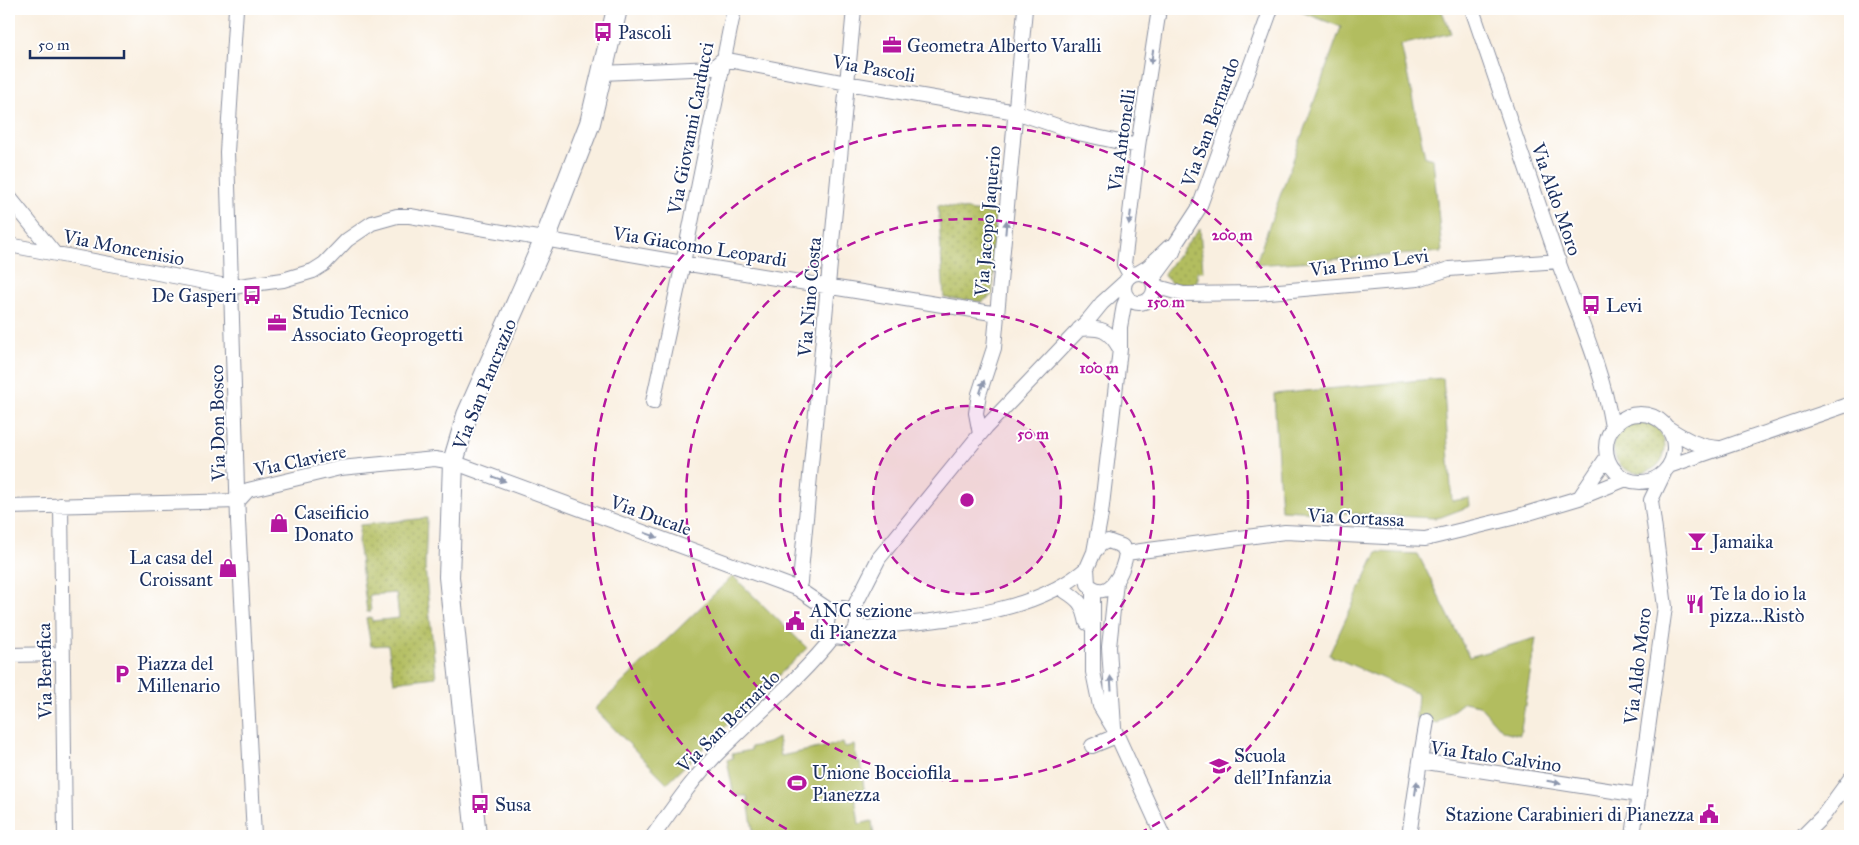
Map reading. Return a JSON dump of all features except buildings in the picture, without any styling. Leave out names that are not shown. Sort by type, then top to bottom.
[{"type":"street","name":"Via Don Bosco","points":[[236,9],[227,152],[238,501],[254,836]]},
{"type":"street","name":"Via San Pancrazio","points":[[476,836],[449,577],[453,462],[467,415],[545,239],[590,123],[618,9]]},
{"type":"street","name":"Via Giovanni Carducci","points":[[653,402],[734,9]]},
{"type":"street","name":"Via Nino Costa","points":[[798,589],[829,286],[854,9]]},
{"type":"street","name":"Via Jacopo Jaquerio","points":[[980,434],[976,413],[979,394],[994,348],[1025,9]]},
{"type":"street","name":"Via Antonelli","points":[[1133,290],[1124,264],[1138,146],[1158,9]]},
{"type":"street","name":"Via San Bernardo","points":[[1133,290],[1152,296],[1156,275],[1173,252],[1176,243],[1199,208],[1271,9]]},
{"type":"street","name":"Via Aldo Moro","points":[[1472,9],[1608,400],[1612,427]]},
{"type":"street","points":[[602,73],[713,68],[723,59]]},
{"type":"street","name":"Via Pascoli","points":[[723,59],[847,83],[1016,112],[1078,133],[1138,146]]},
{"type":"street","points":[[9,196],[54,253]]},
{"type":"street","name":"Via Giacomo Leopardi","points":[[232,287],[283,280],[313,271],[324,264],[347,240],[361,229],[372,223],[397,216],[410,216],[998,314]]},
{"type":"street","name":"Via San Bernardo","points":[[852,611],[879,558],[980,434],[1102,303],[1133,290],[1148,267],[1166,249],[1176,243]]},
{"type":"street","name":"Via Moncenisio","points":[[9,245],[232,287]]},
{"type":"street","name":"Via Primo Levi","points":[[1154,285],[1183,294],[1257,293],[1418,279],[1449,269],[1559,261]]},
{"type":"street","points":[[857,629],[857,619],[848,608],[840,608],[829,615],[827,624],[831,633],[834,636],[844,638],[849,637],[857,629],[970,616],[1026,601],[1049,592],[1075,579],[1087,568],[1094,552],[1101,514],[1120,349],[1120,327],[1124,305],[1133,290],[1149,277],[1154,285]]},
{"type":"street","name":"Via Primo Levi","points":[[1133,290],[1175,298],[1183,294]]},
{"type":"street","points":[[1084,324],[1105,331],[1114,338],[1120,349]]},
{"type":"street","points":[[1608,400],[1627,416]]},
{"type":"street","points":[[1630,480],[1649,481],[1666,470],[1724,448],[1850,407]]},
{"type":"street","points":[[1668,428],[1673,437],[1675,447],[1673,457],[1651,500],[1630,480],[1611,466],[1607,457],[1605,448],[1607,438],[1612,427],[1617,422],[1627,416],[1638,413],[1650,414],[1668,428],[1693,443],[1707,447],[1724,448]]},
{"type":"street","points":[[1579,498],[1607,457]]},
{"type":"street","name":"Via Claviere","points":[[9,507],[238,501],[248,490],[340,468],[434,459],[453,462]]},
{"type":"street","name":"Via Ducale","points":[[453,462],[798,589],[832,612]]},
{"type":"street","name":"Via Cortassa","points":[[1124,549],[1285,532],[1425,539],[1495,522],[1579,498],[1630,480]]},
{"type":"street","name":"Via Aldo Moro","points":[[1633,836],[1665,607],[1651,500]]},
{"type":"street","name":"Via Benefica","points":[[61,505],[65,836]]},
{"type":"street","points":[[1101,514],[1124,549],[1125,558],[1116,582],[1109,647],[1115,734]]},
{"type":"street","points":[[1094,552],[1101,544],[1108,540],[1124,549]]},
{"type":"street","points":[[1087,568],[1090,586],[1093,672],[1100,706],[1163,836]]},
{"type":"street","points":[[1049,592],[1090,586],[1101,591],[1109,589],[1116,582]]},
{"type":"street","points":[[1065,591],[1076,598],[1082,605],[1092,648]]},
{"type":"street","name":"Via San Bernardo","points":[[652,836],[689,787],[716,756],[815,660],[834,636]]},
{"type":"street","points":[[9,655],[62,654]]},
{"type":"street","points":[[1420,761],[1427,721]]},
{"type":"street","points":[[1092,746],[1115,734]]},
{"type":"street","name":"Via Italo Calvino","points":[[1409,836],[1420,761],[1639,795]]},
{"type":"street","points":[[1803,836],[1823,816],[1850,779]]},
{"type":"green space","points":[[1294,9],[1441,9],[1451,33],[1401,45],[1425,157],[1433,159],[1442,252],[1255,265],[1341,27]]},
{"type":"green space","points":[[938,205],[999,215],[992,295],[982,302],[944,298]]},
{"type":"green space","points":[[1200,228],[1203,271],[1197,272],[1197,284],[1172,284],[1164,276],[1165,272]]},
{"type":"green space","points":[[1443,378],[1452,501],[1469,498],[1470,506],[1434,518],[1281,510],[1274,394]]},
{"type":"green space","points":[[1639,421],[1649,423],[1657,429],[1663,437],[1665,447],[1663,457],[1657,465],[1649,471],[1639,473],[1629,471],[1621,465],[1615,457],[1613,447],[1615,437],[1621,429],[1629,423]]},
{"type":"green space","points":[[427,518],[425,568],[436,677],[394,682],[388,645],[371,646],[366,618],[371,617],[372,621],[399,618],[396,593],[369,595],[371,611],[367,612],[358,541],[360,525]]},
{"type":"green space","points":[[1377,552],[1418,554],[1469,657],[1536,638],[1520,735],[1502,731],[1479,705],[1464,702],[1437,723],[1416,719],[1418,694],[1329,655]]},
{"type":"green space","points":[[733,576],[807,648],[667,783],[595,709]]},
{"type":"green space","name":"Unione Bocciofila Pianezza","points":[[778,738],[781,756],[843,743],[845,747],[854,745],[857,762],[860,762],[865,794],[855,797],[859,824],[872,821],[874,836],[754,836],[747,796],[734,796],[727,760],[733,758],[732,754],[751,750],[751,747],[769,743]]},
{"type":"place","name":"Pascoli","points":[[603,32]]},
{"type":"place","name":"Geometra Alberto Varalli","points":[[892,45]]},
{"type":"place","name":"De Gasperi","points":[[252,295]]},
{"type":"place","name":"Levi","points":[[1591,305]]},
{"type":"place","name":"Studio Tecnico Associato Geoprogetti","points":[[277,323]]},
{"type":"place","name":"Caseificio Donato","points":[[279,523]]},
{"type":"place","name":"Jamaika","points":[[1697,541]]},
{"type":"place","name":"La casa del Croissant","points":[[228,568]]},
{"type":"place","name":"Te la do io la pizza...Ristò","points":[[1695,604]]},
{"type":"place","name":"ANC sezione di Pianezza","points":[[795,621]]},
{"type":"place","name":"Piazza del Millenario","points":[[122,674]]},
{"type":"place","name":"Scuola dell'Infanzia","points":[[1219,766]]},
{"type":"place","name":"Unione Bocciofila Pianezza","points":[[797,783]]},
{"type":"place","name":"Susa","points":[[480,804]]},
{"type":"place","name":"Stazione Carabinieri di Pianezza","points":[[1709,814]]}]
